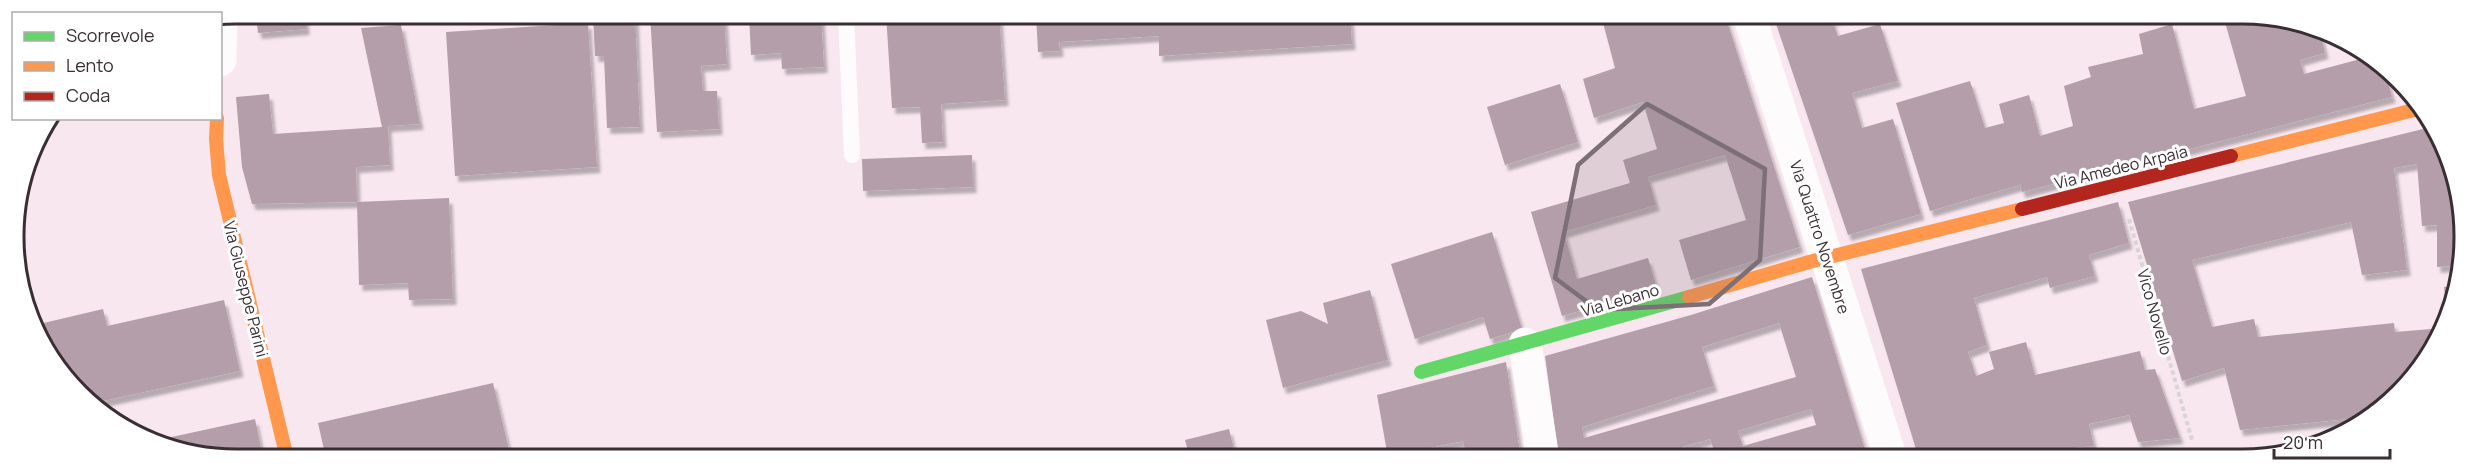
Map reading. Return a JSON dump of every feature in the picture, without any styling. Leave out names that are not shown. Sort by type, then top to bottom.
[{"type":"street","name":"Via Quattro Novembre","points":[[1752,24],[1888,449]]},
{"type":"street","name":"Via Amedeo Arpaia","points":[[1827,258],[2412,110]]},
{"type":"street","name":"Via Giuseppe Parini","points":[[217,120],[219,175],[285,449]]},
{"type":"street","name":"Via Lebano","points":[[1421,372],[1827,258]]},
{"type":"street","points":[[1525,344],[1541,449]]},
{"type":"lane","points":[[846,24],[852,155]]},
{"type":"path","name":"Vico Novello","points":[[2118,184],[2192,440]]},
{"type":"highlighted area","points":[[1647,104],[1765,169],[1760,260],[1709,304],[1598,310],[1555,278],[1578,165]]},
{"type":"building","points":[[257,24],[306,24],[306,29],[258,33]]},
{"type":"building","points":[[588,24],[597,167],[455,176],[446,32]]},
{"type":"building","points":[[593,24],[635,24],[640,127],[607,128],[604,56],[595,56]]},
{"type":"building","points":[[651,24],[725,24],[727,64],[701,66],[703,91],[717,91],[719,129],[657,132]]},
{"type":"building","points":[[749,24],[822,24],[824,67],[782,69],[781,53],[751,55]]},
{"type":"building","points":[[887,24],[1000,24],[1005,100],[941,104],[943,142],[922,143],[920,107],[892,108]]},
{"type":"building","points":[[1037,24],[1351,24],[1352,44],[1159,56],[1159,36],[1059,42],[1060,51],[1038,52]]},
{"type":"building","points":[[1603,24],[1728,24],[1800,247],[1691,280],[1679,240],[1746,220],[1725,155],[1648,177],[1656,205],[1564,232],[1577,279],[1648,258],[1657,289],[1562,316],[1531,212],[1630,183],[1623,160],[1657,149],[1643,102],[1594,118],[1583,79],[1615,68]]},
{"type":"building","points":[[1776,24],[1834,24],[1838,36],[1880,24],[1898,81],[1852,93],[1862,128],[1893,119],[1921,214],[1848,235]]},
{"type":"building","points":[[2172,24],[2194,109],[2246,96],[2226,24],[2255,24],[2283,28],[2322,40],[2325,53],[2300,60],[2304,74],[2359,59],[2388,82],[2392,97],[2022,192],[2020,185],[1930,211],[1896,103],[1970,81],[1985,128],[2004,123],[1999,104],[2029,95],[2040,136],[2073,126],[2064,86],[2091,77],[2088,67],[2143,54],[2139,34]]},
{"type":"building","points":[[401,25],[420,124],[388,126],[390,165],[356,167],[357,202],[252,204],[242,167],[236,97],[269,94],[273,134],[382,127],[361,28]]},
{"type":"building","points":[[1560,84],[1578,142],[1505,165],[1487,107]]},
{"type":"building","points":[[2425,128],[2443,168],[2450,195],[2454,223],[2452,266],[2437,267],[2437,225],[2422,226],[2417,164],[2394,168],[2407,270],[2362,275],[2351,222],[2192,260],[2212,327],[2254,319],[2258,337],[2394,323],[2395,332],[2433,329],[2418,355],[2392,387],[2352,419],[2240,430],[2224,368],[2182,381],[2128,202]]},
{"type":"building","points":[[972,155],[973,187],[863,191],[862,159]]},
{"type":"building","points":[[449,198],[453,299],[409,300],[408,283],[359,285],[357,202]]},
{"type":"building","points":[[2118,202],[2129,243],[2089,255],[2095,276],[2050,288],[2047,277],[1974,298],[1987,345],[1968,352],[1976,376],[1994,369],[1989,352],[2026,342],[2035,375],[2140,351],[2145,370],[2155,369],[2180,438],[2138,442],[2129,415],[2089,424],[2094,446],[2062,449],[1916,449],[1861,269]]},
{"type":"building","points":[[1492,232],[1522,329],[1490,339],[1483,317],[1415,339],[1391,264]]},
{"type":"building","points":[[1812,277],[1865,449],[1714,449],[1710,439],[1682,447],[1682,449],[1558,449],[1545,356],[1691,315]],"holes":[[[1779,323],[1796,377],[1584,438],[1582,427],[1714,386],[1702,347]],[[1811,409],[1816,425],[1743,446],[1738,431]]]},
{"type":"building","points":[[2444,287],[2448,287],[2445,298]]},
{"type":"building","points":[[1370,290],[1388,360],[1283,388],[1266,320],[1301,311],[1328,324],[1323,303]]},
{"type":"building","points":[[224,300],[240,371],[102,401],[68,366],[52,343],[43,323],[103,309],[107,326]]},
{"type":"building","points":[[1506,362],[1519,449],[1465,449],[1463,441],[1425,449],[1386,449],[1377,395]]},
{"type":"building","points":[[493,383],[509,449],[324,449],[318,423]]},
{"type":"building","points":[[255,419],[261,449],[223,449],[168,438]]},
{"type":"building","points":[[1229,429],[1234,449],[1188,449],[1185,440]]},
{"type":"traffic: fast","points":[[1421,372],[1689,297]]},
{"type":"traffic: slow","points":[[2231,156],[2412,110]]},
{"type":"traffic: slow","points":[[217,120],[219,175],[285,449]]},
{"type":"traffic: slow","points":[[1689,297],[1809,262],[2022,209]]},
{"type":"traffic: jam","points":[[2022,209],[2231,156]]}]
